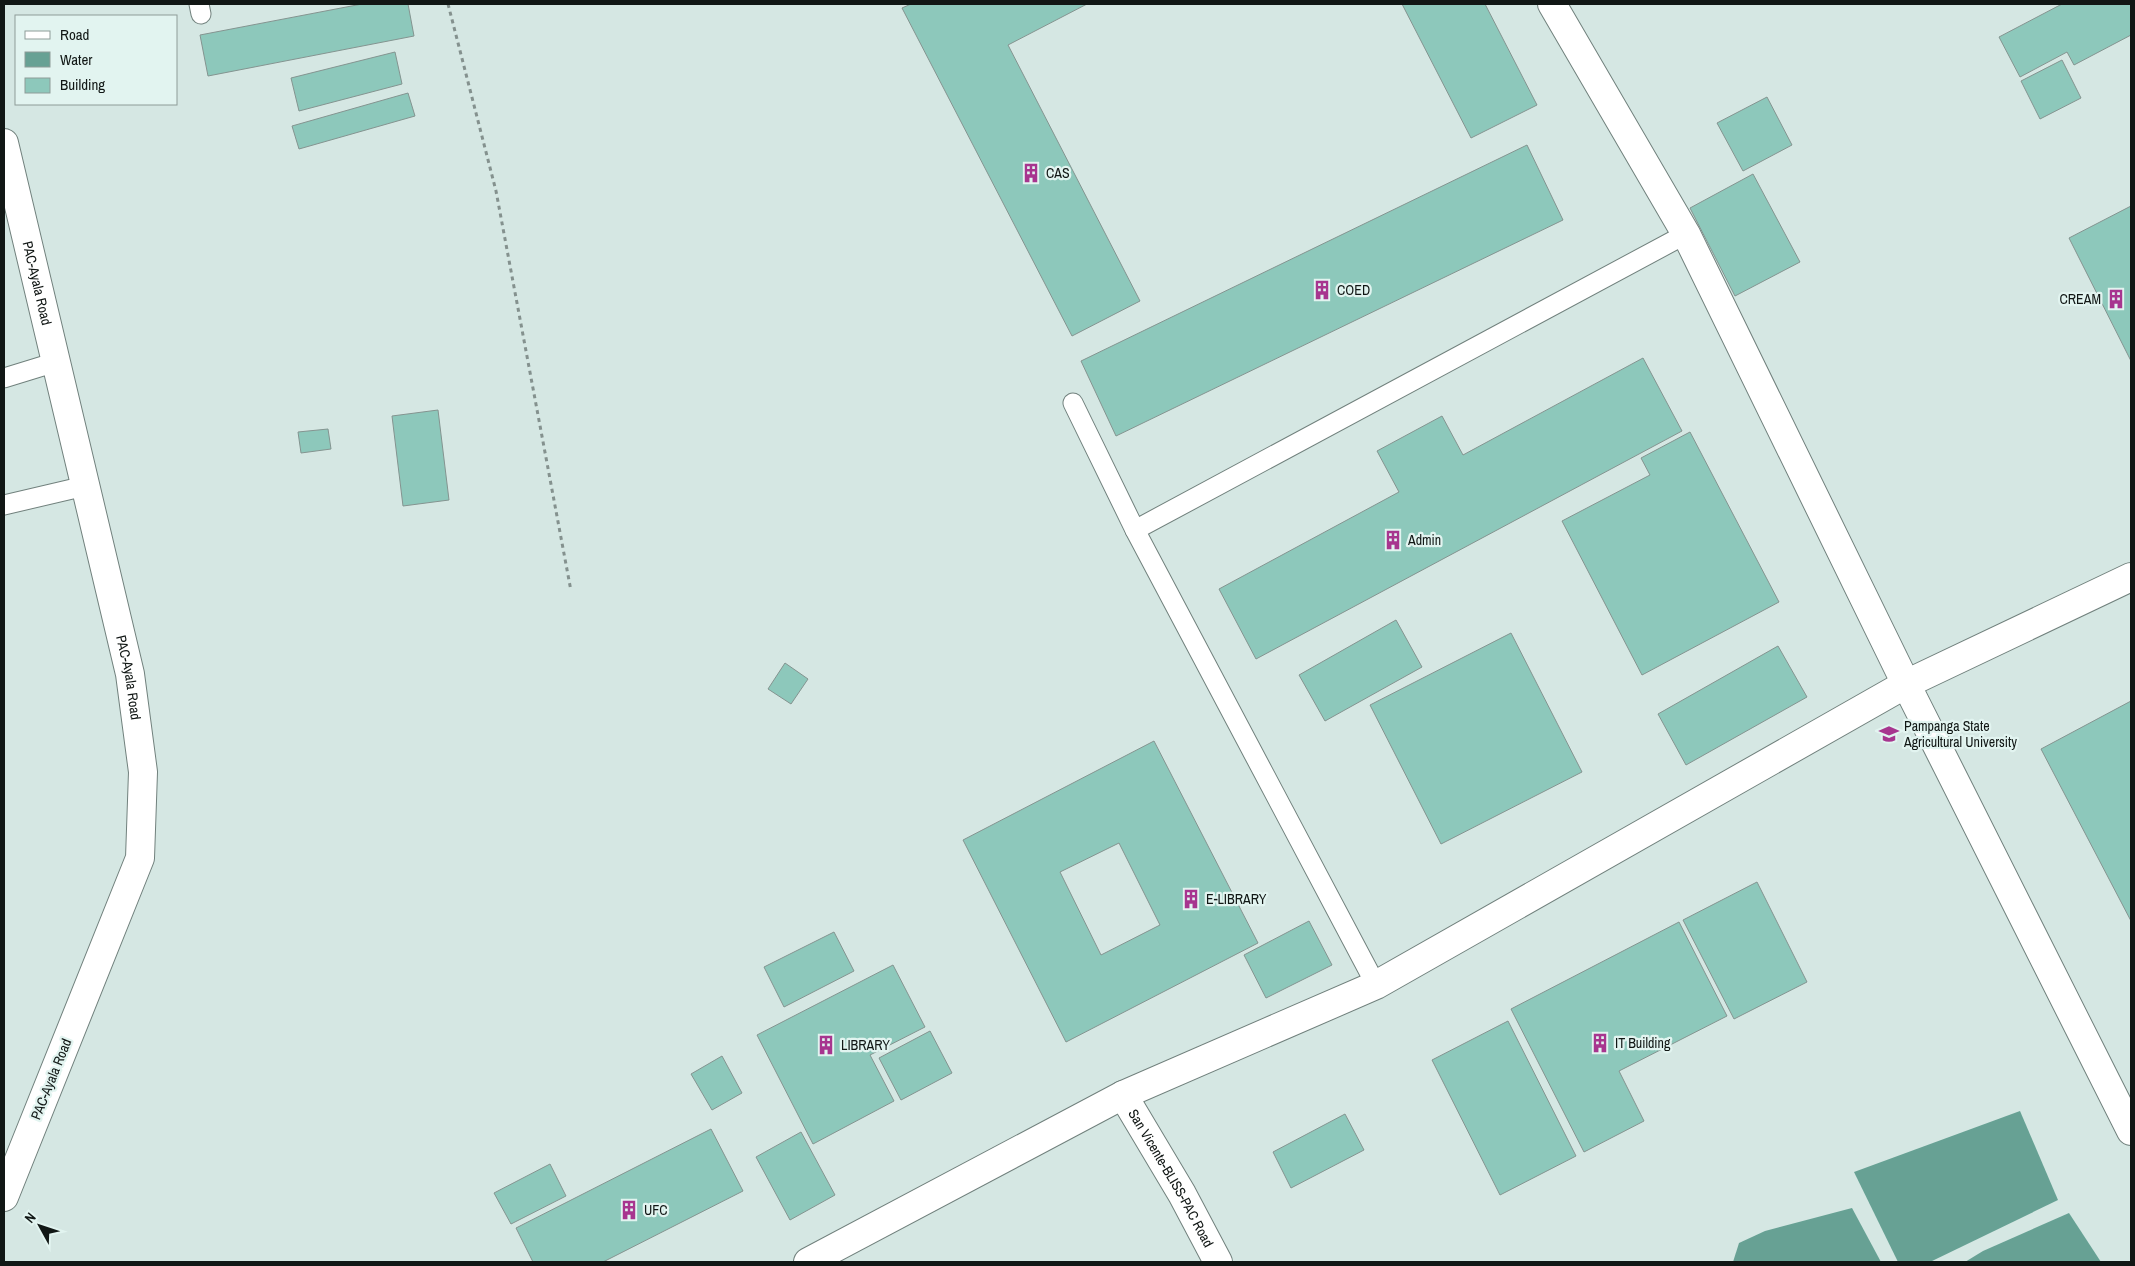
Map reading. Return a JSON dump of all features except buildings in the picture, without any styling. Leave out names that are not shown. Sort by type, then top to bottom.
[{"type":"street","points":[[1552,4],[1686,234],[1906,684],[2131,1132]]},
{"type":"street","name":"PAC-Ayala Road","points":[[4,143],[130,674],[143,772],[140,858],[4,1197]]},
{"type":"street","points":[[808,1262],[1123,1094],[1376,985],[1906,684],[2131,577]]},
{"type":"street","name":"San Vicente-BLISS-PAC Road","points":[[1123,1094],[1182,1194],[1218,1262]]},
{"type":"lane","points":[[1136,530],[1686,234]]},
{"type":"lane","points":[[4,378],[56,362]]},
{"type":"lane","points":[[1073,403],[1136,530],[1376,985]]},
{"type":"lane","points":[[4,505],[85,486]]},
{"type":"path","points":[[448,4],[496,191],[570,591]]},
{"type":"water","points":[[2020,1111],[2058,1200],[1930,1262],[1898,1262],[1854,1172]]},
{"type":"water","points":[[1852,1208],[1881,1262],[1733,1262],[1739,1243],[1765,1231]]},
{"type":"water","points":[[2069,1213],[2101,1262],[1965,1262],[1983,1251]]},
{"type":"place","name":"CAS","points":[[1031,173]]},
{"type":"place","name":"COED","points":[[1322,290]]},
{"type":"place","name":"CREAM","points":[[2116,299]]},
{"type":"place","name":"Admin","points":[[1393,540]]},
{"type":"place","name":"Pampanga State Agricultural University","points":[[1889,734]]},
{"type":"place","name":"E-LIBRARY","points":[[1191,899]]},
{"type":"place","name":"IT Building","points":[[1600,1043]]},
{"type":"place","name":"LIBRARY","points":[[826,1045]]},
{"type":"place","name":"UFC","points":[[629,1210]]}]
